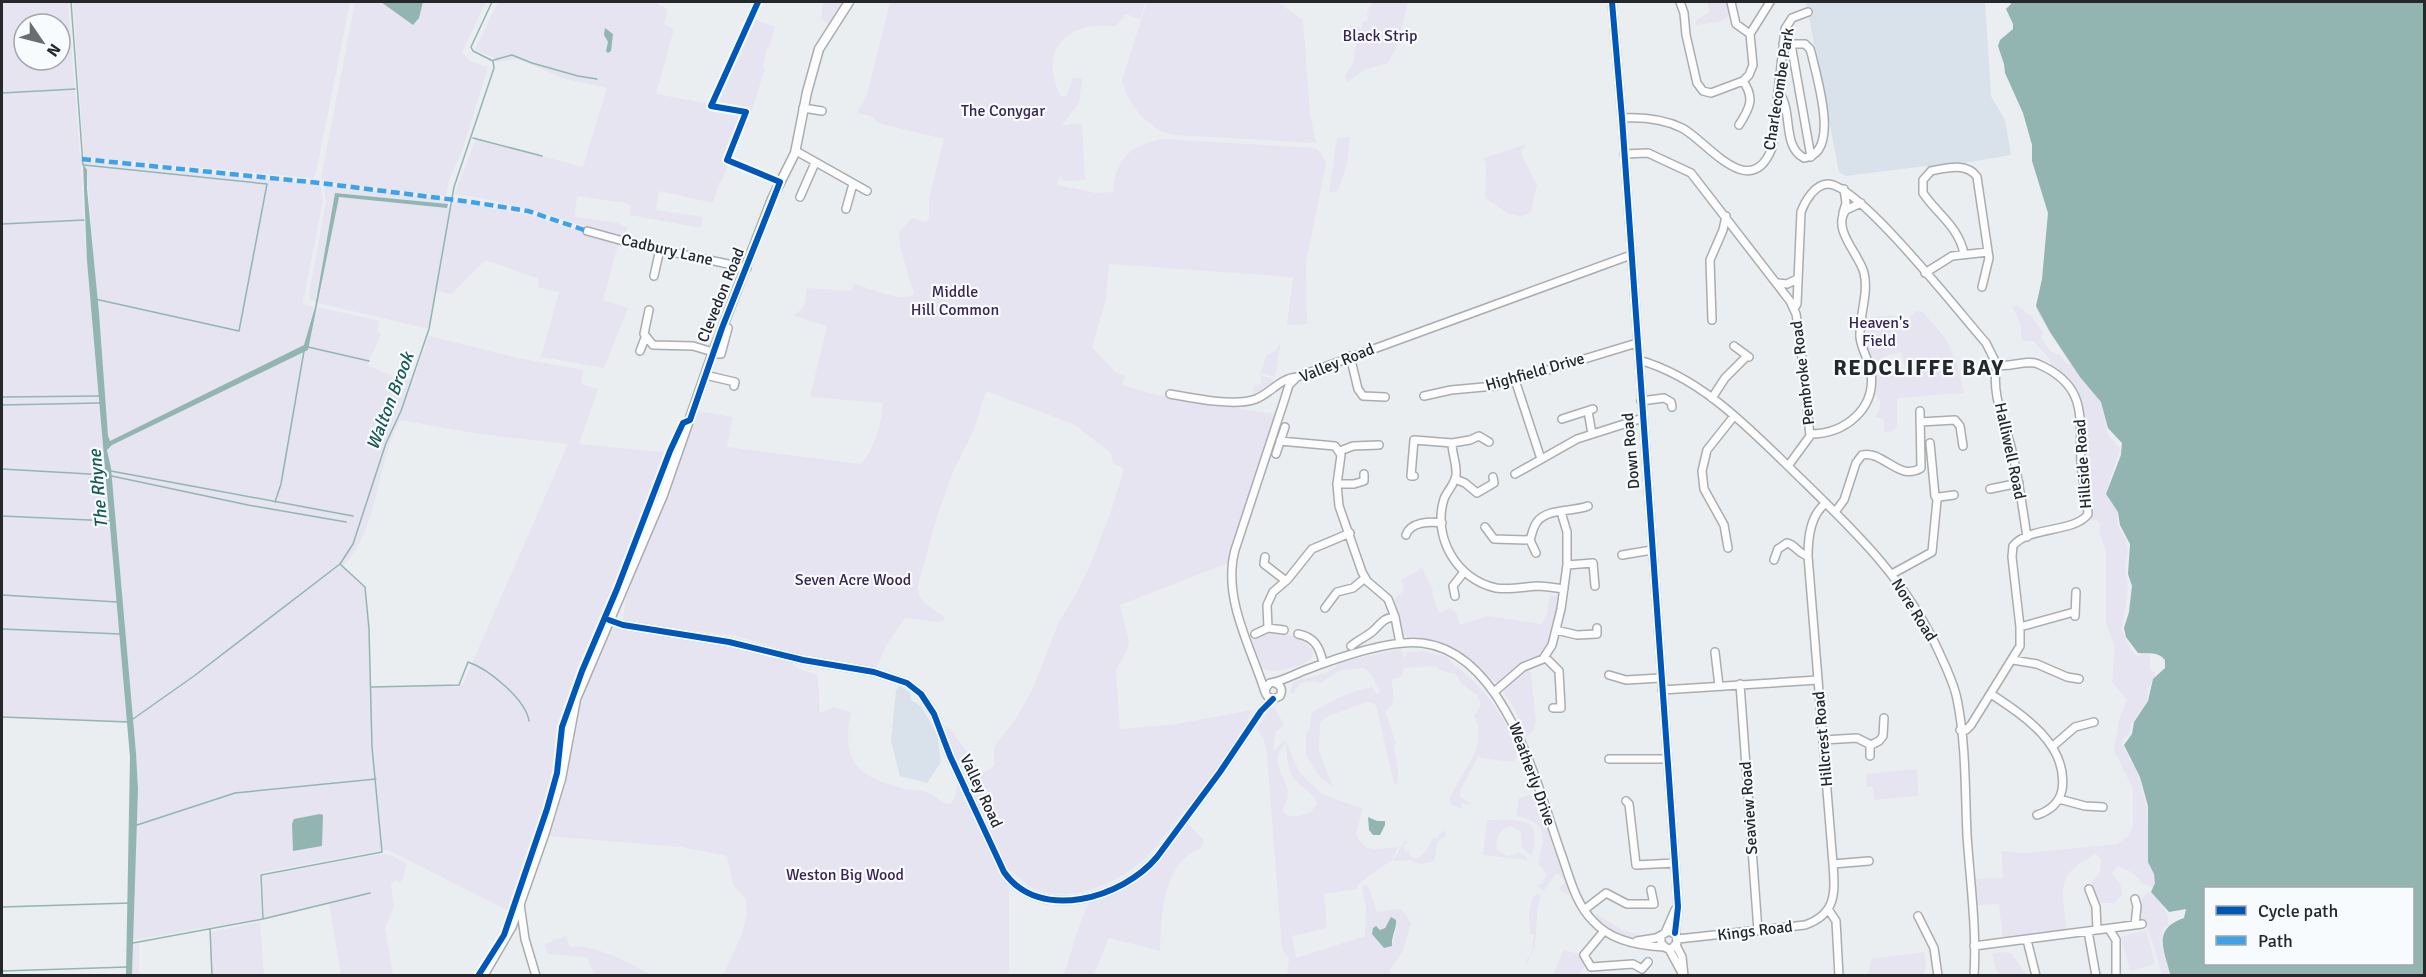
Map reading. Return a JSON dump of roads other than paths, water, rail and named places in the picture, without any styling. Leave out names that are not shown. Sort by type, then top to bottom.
[{"type":"main road","name":"Clevedon Road","points":[[483,975],[505,940],[520,904],[561,779],[570,718],[576,699],[653,520],[712,353],[772,199],[796,151],[803,108],[821,45],[849,2]]},
{"type":"street","name":"Down Road","points":[[1612,2],[1675,862],[1677,899],[1672,943],[1683,961],[1683,975]]},
{"type":"street","points":[[1680,2],[1700,87],[1705,92],[1714,92],[1743,81],[1749,75],[1753,65],[1750,34],[1770,2]]},
{"type":"street","points":[[1731,2],[1736,24],[1750,34]]},
{"type":"street","name":"Charlecombe Park","points":[[1622,118],[1669,123],[1692,134],[1720,160],[1739,169],[1751,169],[1764,161],[1772,148],[1787,24],[1792,18],[1808,12]]},
{"type":"street","points":[[1779,91],[1784,101],[1793,147],[1804,158],[1811,157],[1821,145],[1826,127],[1810,49],[1805,44],[1783,44]]},
{"type":"street","points":[[1791,44],[1811,157]]},
{"type":"street","points":[[1739,125],[1750,108],[1751,102],[1749,91],[1743,81]]},
{"type":"street","points":[[803,108],[822,111]]},
{"type":"street","points":[[796,151],[867,191]]},
{"type":"street","points":[[1624,154],[1648,153],[1689,171],[1778,284],[1794,309],[1797,304],[1800,215],[1804,204],[1822,185],[1833,185],[1844,189],[1861,203],[1986,343],[1997,365]]},
{"type":"street","points":[[800,197],[815,163]]},
{"type":"street","points":[[1964,254],[1961,241],[1953,227],[1923,194],[1923,180],[1931,171],[1962,167],[1971,170],[1976,175],[1983,208],[1989,262],[1981,283]]},
{"type":"street","points":[[846,209],[853,183]]},
{"type":"street","points":[[1810,434],[1829,432],[1857,417],[1866,405],[1871,386],[1870,367],[1860,338],[1864,275],[1842,227],[1846,203],[1844,189]]},
{"type":"street","points":[[1843,213],[1861,203]]},
{"type":"street","points":[[1710,317],[1710,260],[1721,236],[1725,216]]},
{"type":"street","points":[[1721,236],[1728,230],[1736,230]]},
{"type":"street","name":"Cadbury Lane","points":[[587,231],[747,268]]},
{"type":"street","points":[[654,276],[660,249]]},
{"type":"street","points":[[1925,273],[1948,258],[1988,252]]},
{"type":"street","name":"Valley Road","points":[[1268,696],[1233,595],[1231,563],[1289,385],[1297,377],[1350,356],[1631,255]]},
{"type":"street","points":[[1778,284],[1787,284],[1797,279]]},
{"type":"street","name":"Pembroke Road","points":[[1788,466],[1809,439],[1810,434],[1800,338],[1794,309]]},
{"type":"street","points":[[649,310],[642,349],[655,346],[688,346],[721,355],[728,333]]},
{"type":"street","points":[[645,338],[655,346]]},
{"type":"street","name":"Highfield Drive","points":[[1429,397],[1449,391],[1491,387],[1637,343]]},
{"type":"street","points":[[1712,398],[1725,378],[1748,356],[1734,346]]},
{"type":"street","points":[[1350,356],[1362,399],[1385,398]]},
{"type":"street","name":"Nore Road","points":[[1639,360],[1680,376],[1734,416],[1835,512],[1892,574],[1928,627],[1950,677],[1957,701],[1974,975]]},
{"type":"street","name":"Hillside Road","points":[[1997,365],[2030,362],[2044,368],[2067,385],[2076,399],[2081,414],[2082,474],[2087,515],[2079,521],[2026,537]]},
{"type":"street","name":"Halliwell Road","points":[[1997,365],[2001,415],[2019,483],[2026,537]]},
{"type":"street","points":[[705,375],[735,382],[734,386]]},
{"type":"street","points":[[1170,394],[1226,401],[1248,401],[1265,394],[1286,378],[1297,377]]},
{"type":"street","points":[[1515,380],[1541,459]]},
{"type":"street","points":[[1641,401],[1664,398],[1673,403]]},
{"type":"street","points":[[1562,419],[1591,410],[1592,434]]},
{"type":"street","points":[[1835,512],[1844,500],[1855,465],[1860,457],[1871,455],[1899,470],[1918,470],[1923,465],[1920,411]]},
{"type":"street","points":[[1726,543],[1722,520],[1704,489],[1702,474],[1707,450],[1734,416]]},
{"type":"street","points":[[1515,474],[1570,442],[1642,418]]},
{"type":"street","points":[[1920,422],[1955,420],[1960,426],[1964,442]]},
{"type":"street","points":[[1276,454],[1285,427]]},
{"type":"street","points":[[1410,477],[1414,440],[1452,443],[1470,440],[1478,433],[1489,441]]},
{"type":"street","points":[[1280,441],[1303,446],[1331,444],[1340,451],[1341,460],[1337,484],[1339,506],[1365,578],[1388,598],[1400,643]]},
{"type":"street","points":[[1340,451],[1368,441],[1379,444]]},
{"type":"street","points":[[1452,443],[1455,479],[1444,500],[1442,523],[1446,546],[1452,558],[1464,572],[1479,582],[1495,587],[1511,589],[1542,586],[1564,589]]},
{"type":"street","points":[[1892,574],[1932,551],[1937,499],[1930,443]]},
{"type":"street","points":[[1455,479],[1465,483],[1477,493],[1495,482]]},
{"type":"street","points":[[1337,484],[1366,480]]},
{"type":"street","points":[[1990,489],[2019,483]]},
{"type":"street","points":[[1937,499],[1954,495]]},
{"type":"street","name":"Hillcrest Road","points":[[1826,503],[1819,509],[1810,531],[1808,556],[1835,891],[1828,909]]},
{"type":"street","points":[[1536,554],[1530,540],[1538,520],[1561,512],[1585,509]]},
{"type":"street","points":[[1494,692],[1522,668],[1537,663],[1545,657],[1550,649],[1556,630],[1567,565],[1568,534],[1561,512]]},
{"type":"street","points":[[1406,530],[1421,524],[1442,523]]},
{"type":"street","points":[[1485,527],[1490,541],[1530,540]]},
{"type":"street","points":[[1268,628],[1264,605],[1273,592],[1286,581],[1310,546],[1350,533]]},
{"type":"street","points":[[1960,730],[1969,728],[2020,646],[2012,551],[2016,543],[2026,537]]},
{"type":"street","points":[[1774,555],[1780,547],[1787,543],[1802,555],[1808,556]]},
{"type":"street","points":[[1622,555],[1652,550]]},
{"type":"street","points":[[1567,565],[1593,560],[1594,586]]},
{"type":"street","points":[[1262,562],[1286,581]]},
{"type":"street","points":[[1455,596],[1451,584],[1464,572]]},
{"type":"street","points":[[1325,608],[1332,602],[1338,591],[1353,588],[1365,578]]},
{"type":"street","points":[[2020,627],[2075,615],[2076,592]]},
{"type":"street","points":[[1351,646],[1368,638],[1384,619],[1395,618]]},
{"type":"street","name":"Valley Road","points":[[609,620],[623,625],[729,642],[803,660],[874,672],[908,683],[921,694],[934,714],[950,756],[1004,872],[1015,885],[1025,892],[1053,900],[1072,900],[1094,896],[1126,881],[1151,863],[1220,772],[1261,711],[1268,696],[1266,687],[1274,683]]},
{"type":"street","points":[[1255,634],[1268,628],[1284,630]]},
{"type":"street","points":[[1556,630],[1576,635],[1597,633]]},
{"type":"street","points":[[1303,633],[1317,644],[1323,663]]},
{"type":"street","name":"Weatherly Drive","points":[[1274,683],[1323,663],[1400,643],[1420,642],[1447,651],[1470,666],[1505,706],[1516,729],[1571,882],[1584,910],[1593,922],[1617,938],[1672,943]]},
{"type":"street","points":[[1714,655],[1717,686]]},
{"type":"street","points":[[1545,657],[1559,671],[1561,708],[1553,708]]},
{"type":"street","points":[[2013,660],[2037,664],[2079,679]]},
{"type":"street","name":"Valley Road","points":[[1258,668],[1280,686],[1282,691]]},
{"type":"street","points":[[1268,696],[1280,696],[1294,674]]},
{"type":"street","points":[[1612,678],[1631,680],[1661,678]]},
{"type":"street","points":[[1662,690],[1818,680]]},
{"type":"street","name":"Seaview Road","points":[[1740,684],[1758,931]]},
{"type":"street","points":[[1991,694],[2026,719],[2052,747],[2062,776],[2059,799],[2051,809],[2037,815]]},
{"type":"street","points":[[1870,745],[1879,741],[1883,736],[1884,718]]},
{"type":"street","points":[[2052,747],[2075,727],[2094,722]]},
{"type":"street","points":[[1823,740],[1857,738],[1870,745]]},
{"type":"street","points":[[1870,745],[1870,756]]},
{"type":"street","points":[[1609,759],[1667,759]]},
{"type":"street","points":[[2059,799],[2080,806],[2103,807]]},
{"type":"street","points":[[1626,801],[1629,804],[1636,865],[1675,862]]},
{"type":"street","points":[[1833,864],[1869,861]]},
{"type":"street","points":[[2089,889],[2096,907],[2097,930]]},
{"type":"street","points":[[1584,910],[1606,890],[1627,904],[1654,907],[1651,890]]},
{"type":"street","name":"Down Road","points":[[1672,943],[1661,943],[1677,899]]},
{"type":"street","points":[[1974,946],[2138,925],[2137,901]]},
{"type":"street","points":[[520,904],[525,939],[536,975]]},
{"type":"street","points":[[1828,909],[1836,921],[1839,975]]},
{"type":"street","name":"Kings Road","points":[[1672,943],[1805,925],[1819,919],[1828,909]]},
{"type":"street","points":[[1921,919],[1934,948],[1938,975]]},
{"type":"street","points":[[2109,929],[2116,940],[2116,975]]},
{"type":"street","points":[[1584,954],[1604,931]]},
{"type":"street","points":[[2088,931],[2096,975]]},
{"type":"street","points":[[1663,934],[1672,943]]},
{"type":"street","name":"Weatherly Drive","points":[[1632,941],[1663,934]]},
{"type":"street","points":[[2027,940],[2037,975]]},
{"type":"street","points":[[1576,951],[1584,954],[1588,964],[1595,968],[1633,964],[1642,969],[1648,962]]},
{"type":"waterway","name":"The Rhyne","points":[[71,2],[83,165]]},
{"type":"waterway","name":"Walton Brook","points":[[133,719],[194,676],[340,564],[353,544],[386,443],[401,411],[429,329],[454,187],[494,68],[493,61],[473,51],[471,47],[492,2]]},
{"type":"waterway","points":[[494,60],[512,55],[578,76],[597,79]]},
{"type":"waterway","points":[[2,93],[75,89]]},
{"type":"waterway","points":[[473,138],[542,156]]},
{"type":"waterway","points":[[84,165],[267,184],[239,331],[95,299]]},
{"type":"waterway","points":[[2,224],[84,220]]},
{"type":"waterway","points":[[308,347],[369,361]]},
{"type":"waterway","points":[[275,502],[281,484],[304,351]]},
{"type":"waterway","points":[[2,397],[99,396]]},
{"type":"waterway","points":[[2,405],[100,403]]},
{"type":"waterway","points":[[2,469],[107,475],[248,505],[346,522]]},
{"type":"waterway","points":[[111,471],[353,516]]},
{"type":"waterway","points":[[2,516],[111,521]]},
{"type":"waterway","points":[[263,919],[261,875],[382,852],[372,747],[369,629],[365,587],[340,564]]},
{"type":"waterway","points":[[2,595],[117,602]]},
{"type":"waterway","points":[[2,629],[120,634]]},
{"type":"waterway","points":[[371,687],[459,685],[468,662],[486,671],[505,686],[521,704],[529,721]]},
{"type":"waterway","points":[[2,717],[129,722]]},
{"type":"waterway","points":[[134,826],[235,793],[376,779]]},
{"type":"waterway","points":[[133,943],[263,919],[370,893]]},
{"type":"waterway","points":[[2,907],[130,903]]},
{"type":"waterway","points":[[210,929],[212,976]]},
{"type":"waterway","points":[[2,971],[128,967]]},
{"type":"district","name":"REDCLIFFE BAY","points":[[1919,367]]},
{"type":"park label","name":"Black Strip","points":[[1380,36]]},
{"type":"park label","name":"The Conygar","points":[[1003,111]]},
{"type":"park label","name":"Middle Hill Common","points":[[955,301]]},
{"type":"park label","name":"Heaven's Field","points":[[1879,332]]},
{"type":"park label","name":"Seven Acre Wood","points":[[853,580]]},
{"type":"park label","name":"Weston Big Wood","points":[[845,875]]}]
